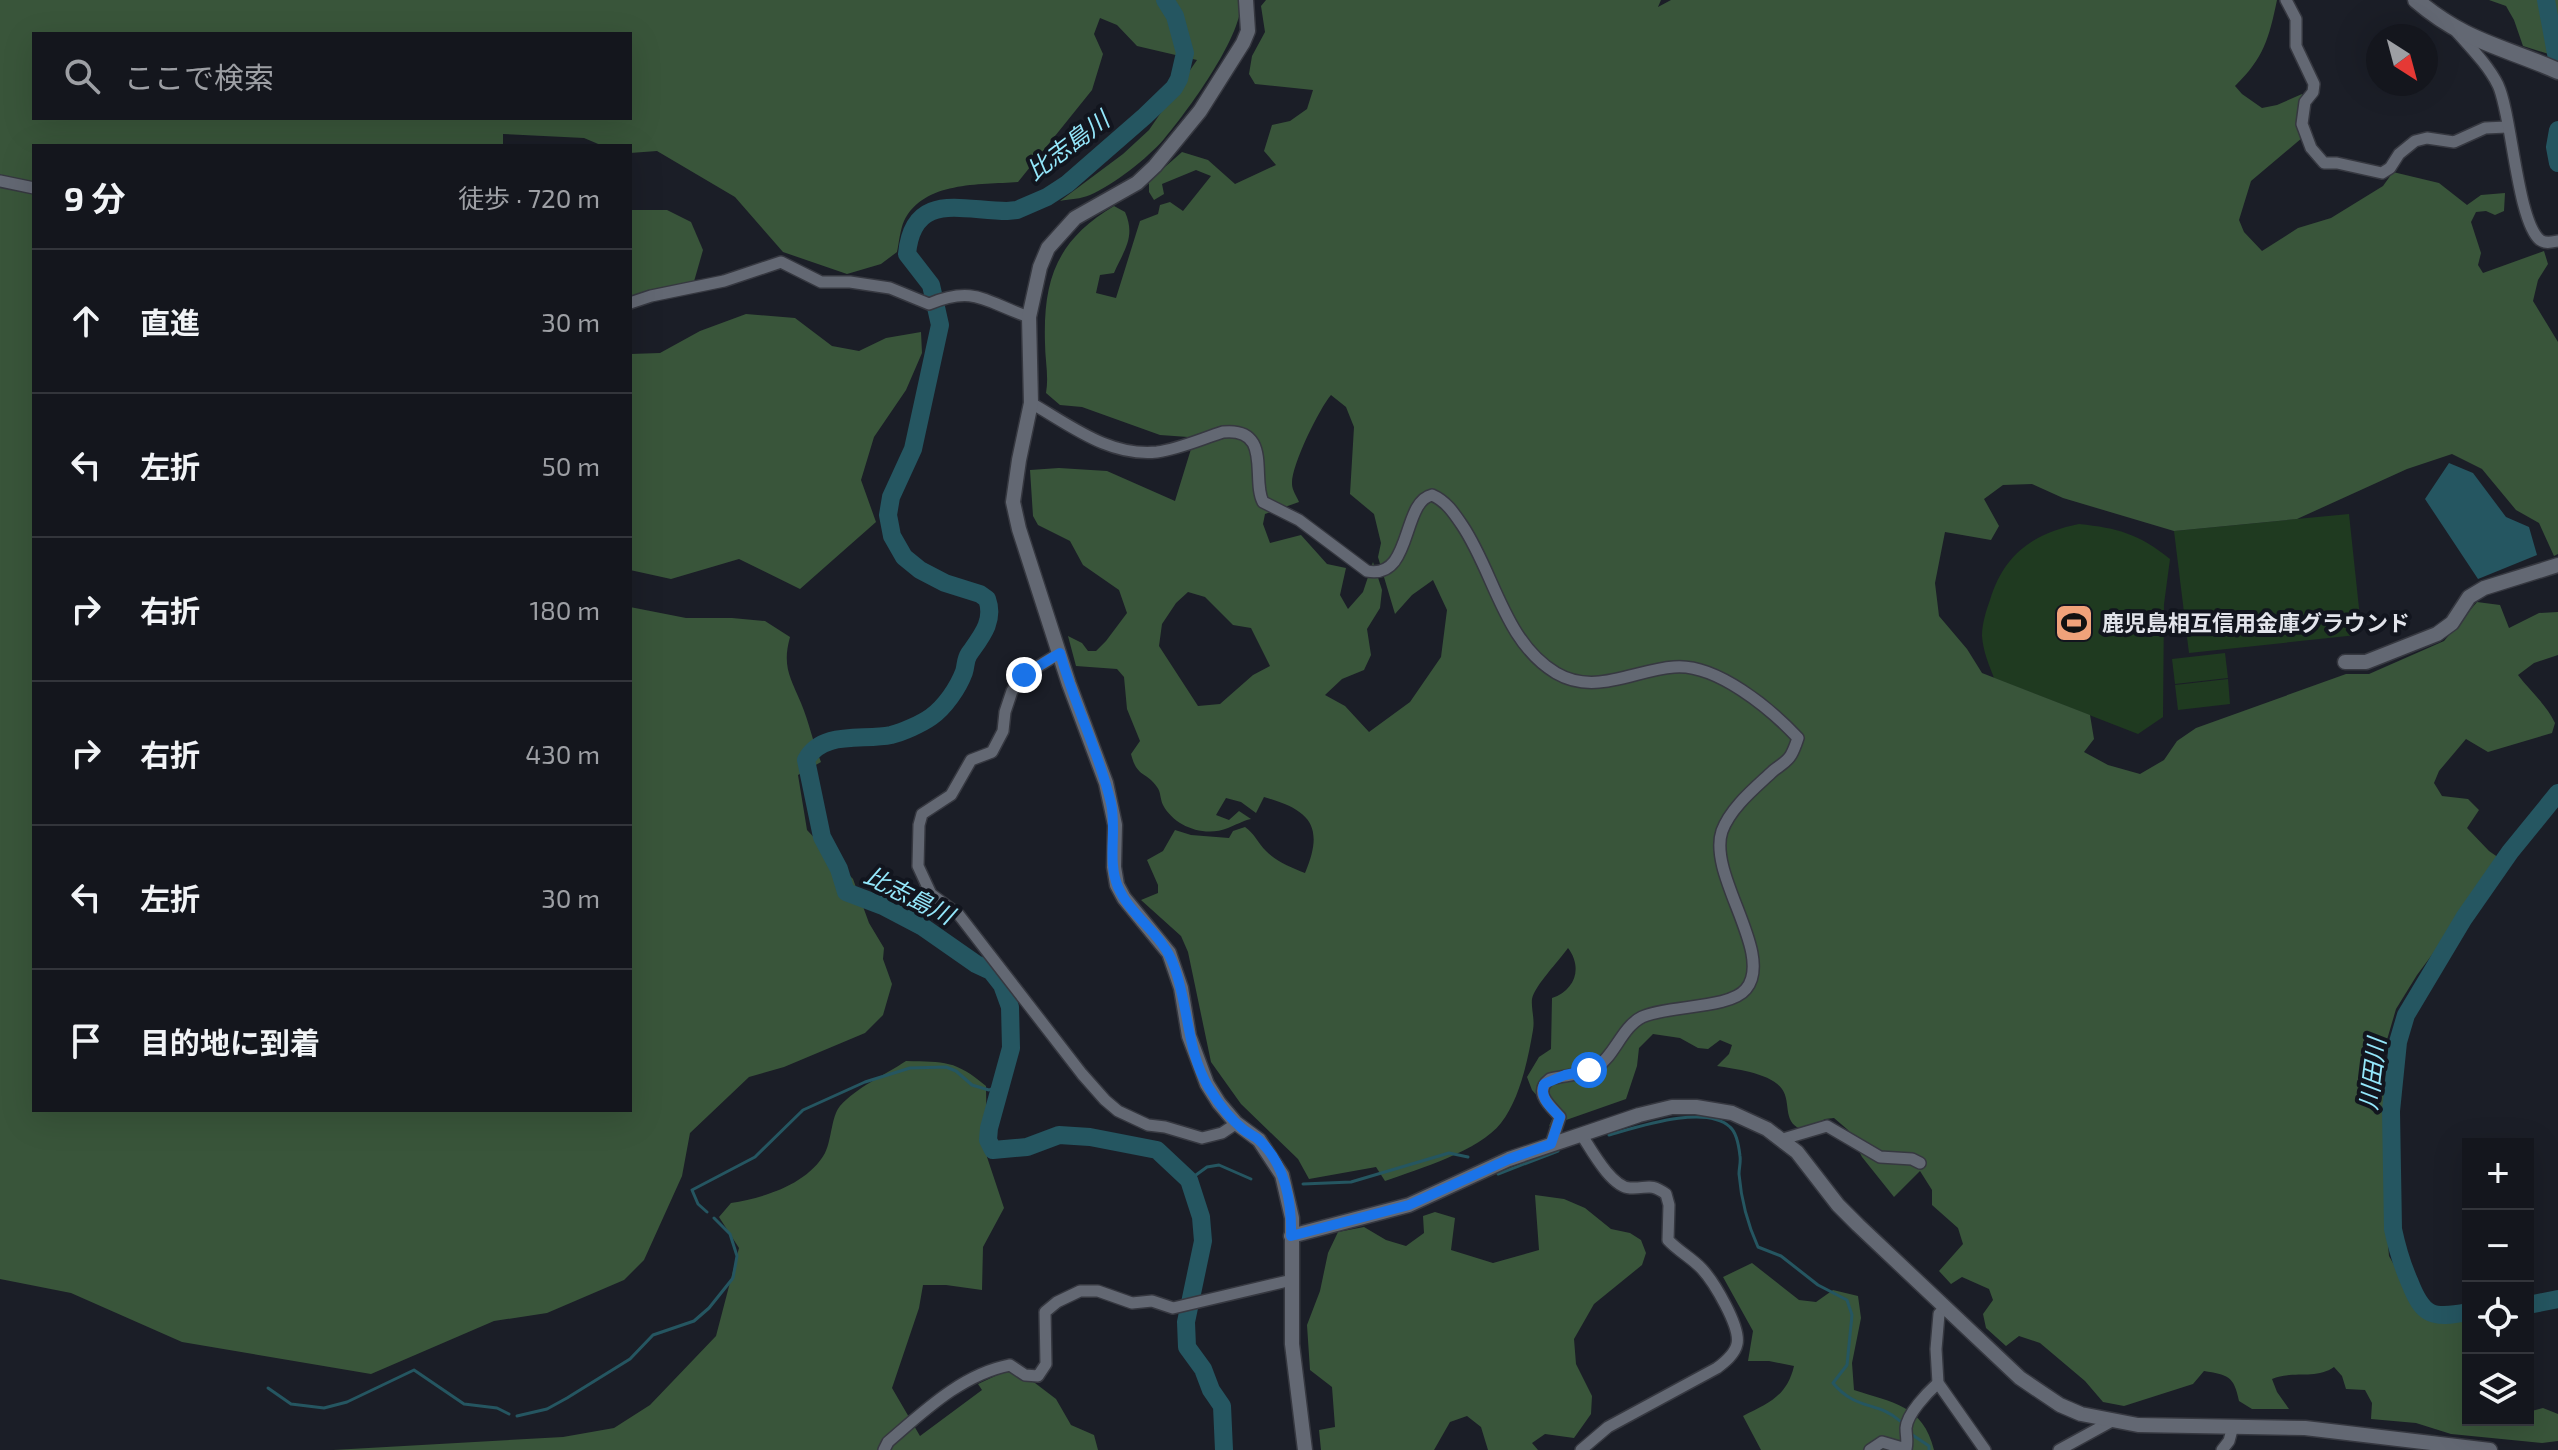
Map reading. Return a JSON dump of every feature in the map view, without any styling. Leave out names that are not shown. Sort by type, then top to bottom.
[{"type":"main road","points":[[2416,0],[2456,30],[2552,68]]},
{"type":"street","points":[[1246,0],[1248,31],[1208,100],[1173,146],[1146,175],[1116,196],[1075,218],[1048,248],[1040,267],[1029,317],[1031,403],[1013,502],[1075,702],[1106,783],[1115,825],[1117,885],[1169,953],[1181,988],[1189,1036],[1197,1061],[1219,1103],[1237,1123],[1259,1140],[1282,1175],[1291,1210],[1292,1344],[1305,1450]]},
{"type":"street","points":[[2286,0],[2296,19],[2296,46],[2314,84],[2313,92],[2305,102],[2302,124],[2311,148],[2324,163],[2382,173],[2415,141],[2427,138],[2454,142],[2485,128],[2507,127]]},
{"type":"street","points":[[2456,30],[2484,63],[2499,87],[2533,229],[2540,239],[2553,242]]},
{"type":"street","points":[[0,181],[32,188]]},
{"type":"street","points":[[632,302],[724,281],[781,262],[821,282],[850,282],[890,288],[929,304],[951,295],[970,294],[1029,317]]},
{"type":"street","points":[[1031,403],[1102,443],[1131,452],[1167,450],[1230,431],[1244,436],[1255,447],[1260,459],[1263,502],[1299,520],[1367,571],[1383,571],[1393,562],[1418,507],[1423,499],[1432,495],[1452,511],[1468,534],[1512,624],[1527,647],[1557,674],[1586,683],[1607,682],[1674,667],[1699,669],[1736,687],[1772,713],[1798,738],[1789,759],[1750,792],[1722,832],[1720,849],[1724,871],[1752,953],[1747,988],[1730,1000],[1656,1011],[1637,1019],[1599,1066],[1550,1079],[1542,1090],[1545,1100],[1560,1117],[1551,1144]]},
{"type":"street","points":[[2345,662],[2366,662],[2437,634],[2452,623],[2469,597],[2484,588],[2558,565]]},
{"type":"street","points":[[1060,653],[1024,675],[1012,691],[1003,731],[992,752],[971,760],[951,795],[922,814],[918,866],[931,894],[959,915],[1082,1074],[1118,1111],[1148,1125],[1202,1138],[1222,1133],[1237,1123]]},
{"type":"street","points":[[1291,1236],[1409,1205],[1509,1159],[1655,1110],[1696,1107],[1732,1113],[1753,1121],[1783,1139],[1797,1152],[1838,1205],[2020,1378],[2081,1414],[2112,1421],[2165,1426],[2305,1428],[2390,1444],[2490,1450]]},
{"type":"street","points":[[1783,1139],[1827,1126],[1880,1157],[1912,1159],[1920,1163]]},
{"type":"street","points":[[1581,1134],[1615,1183],[1627,1188],[1649,1185],[1666,1194],[1669,1205],[1668,1240],[1700,1266],[1713,1282],[1737,1333],[1737,1345],[1729,1358],[1717,1368],[1608,1427],[1581,1450]]},
{"type":"street","points":[[884,1450],[888,1442],[950,1391],[999,1367],[1010,1365],[1025,1375],[1038,1376],[1046,1364],[1045,1312],[1073,1293],[1098,1291],[1132,1303],[1152,1301],[1173,1308],[1292,1280]]},
{"type":"street","points":[[1945,1308],[1939,1314],[1936,1349],[1938,1383],[1985,1450]]},
{"type":"street","points":[[1870,1450],[1882,1442],[1906,1449],[1906,1425],[1938,1383]]},
{"type":"street","points":[[2059,1450],[2112,1421]]},
{"type":"street","points":[[2222,1450],[2229,1441],[2233,1426]]},
{"type":"green space","points":[[0,0],[1241,0],[1239,15],[1224,52],[1199,92],[1157,146],[1119,178],[1090,195],[1060,201],[1123,154],[1149,130],[1197,60],[1137,46],[1117,25],[1100,18],[1094,34],[1103,54],[1092,90],[1018,182],[970,185],[925,198],[904,221],[897,252],[881,264],[847,274],[783,252],[735,197],[657,151],[632,153],[632,144],[598,144],[584,138],[503,134],[503,144],[32,144],[32,1112],[632,1112],[632,607],[686,618],[765,621],[790,637],[788,671],[821,762],[798,775],[807,830],[853,879],[869,923],[884,948],[883,959],[892,984],[883,1015],[865,1033],[784,1067],[749,1077],[690,1133],[682,1176],[644,1260],[624,1280],[547,1313],[494,1321],[371,1374],[182,1342],[71,1293],[0,1279]]},
{"type":"green space","points":[[1266,0],[1661,0],[1658,7],[1671,0],[2277,0],[2264,47],[2253,66],[2235,86],[2262,108],[2302,94],[2301,116],[2309,132],[2251,181],[2239,220],[2244,232],[2262,251],[2298,228],[2331,218],[2383,186],[2393,172],[2439,183],[2467,205],[2481,195],[2505,193],[2504,211],[2495,215],[2486,211],[2476,212],[2471,222],[2481,253],[2478,265],[2483,273],[2544,251],[2548,264],[2538,280],[2533,301],[2558,342],[2558,554],[2554,556],[2539,523],[2516,510],[2482,469],[2452,454],[2407,469],[2297,519],[2174,531],[2063,498],[2032,484],[2003,485],[1984,499],[1999,526],[1991,540],[1945,532],[1935,583],[1939,616],[1967,649],[1982,673],[2090,715],[2094,739],[2084,752],[2108,765],[2140,774],[2164,760],[2177,741],[2196,728],[2346,674],[2369,674],[2444,641],[2477,602],[2500,605],[2509,628],[2539,613],[2558,612],[2558,655],[2534,663],[2518,675],[2551,716],[2555,723],[2552,733],[2488,752],[2466,739],[2439,771],[2434,783],[2442,796],[2468,799],[2479,810],[2467,828],[2502,860],[2417,975],[2396,1009],[2384,1050],[2383,1081],[2398,1142],[2385,1210],[2389,1256],[2411,1295],[2435,1314],[2456,1320],[2462,1318],[2462,1426],[2534,1426],[2534,1410],[2543,1408],[2558,1414],[2558,1441],[2542,1443],[2451,1434],[2416,1423],[2371,1419],[2372,1403],[2365,1390],[2346,1389],[2342,1376],[2334,1367],[2320,1373],[2272,1379],[2289,1409],[2252,1409],[2239,1401],[2232,1381],[2204,1371],[2193,1384],[2124,1406],[2103,1402],[2085,1381],[2040,1343],[2019,1336],[2006,1346],[1986,1328],[1983,1314],[1993,1300],[1989,1289],[1962,1277],[1951,1284],[1939,1271],[1963,1244],[1958,1228],[1932,1205],[1932,1190],[1920,1171],[1894,1197],[1862,1157],[1848,1130],[1834,1118],[1825,1119],[1805,1130],[1798,1127],[1790,1119],[1785,1095],[1777,1084],[1752,1073],[1717,1066],[1729,1054],[1732,1045],[1720,1040],[1708,1049],[1698,1048],[1680,1038],[1653,1034],[1639,1048],[1637,1066],[1626,1099],[1549,1126],[1554,1115],[1532,1090],[1527,1077],[1539,1057],[1551,1049],[1552,998],[1566,990],[1574,978],[1575,963],[1568,948],[1534,993],[1531,1041],[1522,1078],[1508,1113],[1491,1133],[1431,1165],[1385,1181],[1376,1167],[1309,1179],[1298,1159],[1241,1104],[1211,1062],[1188,952],[1181,936],[1141,900],[1158,893],[1158,885],[1147,860],[1163,851],[1175,830],[1191,835],[1229,838],[1233,831],[1245,827],[1270,855],[1305,873],[1314,843],[1313,832],[1302,814],[1264,797],[1256,813],[1241,802],[1226,798],[1216,815],[1229,820],[1239,811],[1251,819],[1219,831],[1191,828],[1168,812],[1157,787],[1133,762],[1131,754],[1140,741],[1127,709],[1124,677],[1117,669],[1076,666],[1068,636],[1082,643],[1088,651],[1096,651],[1127,613],[1119,590],[1083,565],[1070,541],[1038,525],[1033,516],[1030,470],[1107,471],[1175,501],[1191,449],[1188,437],[1160,435],[1082,407],[1060,405],[1046,393],[1047,299],[1057,263],[1067,247],[1095,219],[1114,206],[1125,212],[1129,236],[1114,273],[1100,275],[1096,293],[1116,298],[1140,221],[1158,214],[1160,205],[1170,202],[1183,211],[1211,176],[1196,170],[1162,184],[1164,194],[1154,200],[1149,192],[1149,181],[1182,152],[1208,160],[1235,184],[1276,165],[1264,151],[1272,125],[1290,121],[1307,109],[1313,90],[1255,84],[1249,74],[1252,56],[1265,32],[1261,6]],"holes":[[[1331,395],[1346,407],[1354,427],[1350,494],[1374,514],[1381,543],[1378,557],[1395,614],[1412,595],[1433,580],[1447,610],[1441,657],[1410,702],[1369,732],[1345,706],[1325,695],[1342,679],[1364,670],[1371,655],[1367,629],[1380,608],[1382,590],[1373,562],[1363,592],[1348,609],[1340,595],[1346,568],[1327,564],[1301,535],[1270,543],[1263,524],[1265,514],[1299,502],[1292,484],[1296,464],[1313,425]],[[1188,592],[1205,597],[1233,625],[1251,628],[1270,666],[1253,675],[1220,704],[1198,706],[1159,646],[1162,624],[1176,603]]]},
{"type":"green space","points":[[2489,0],[2558,0],[2558,57],[2523,46],[2506,6]]},
{"type":"green space","points":[[632,210],[667,210],[691,222],[703,250],[691,292],[632,299]]},
{"type":"green space","points":[[746,314],[795,318],[832,346],[859,351],[886,338],[921,332],[922,353],[906,390],[874,437],[861,480],[876,522],[800,589],[739,559],[671,579],[632,570],[632,354],[660,353],[700,331]]},
{"type":"green space","points":[[2349,514],[2361,627],[2357,635],[2189,653],[2174,531]]},
{"type":"green space","name":"鹿児島相互信用金庫グラウンド","points":[[2079,524],[2128,534],[2170,559],[2164,604],[2163,717],[2138,734],[1994,678],[1985,652],[1982,636],[1984,618],[2003,570],[2012,558],[2035,540]]},
{"type":"green space","points":[[2225,653],[2228,678],[2175,684],[2172,659]]},
{"type":"green space","points":[[2228,679],[2230,704],[2178,710],[2175,685]]},
{"type":"green space","points":[[906,1061],[949,1064],[966,1071],[986,1086],[987,1157],[1004,1208],[983,1247],[982,1290],[923,1285],[919,1308],[892,1388],[920,1436],[982,1390],[978,1384],[1008,1370],[1035,1383],[1056,1399],[1071,1425],[1094,1435],[1098,1450],[333,1450],[563,1437],[614,1428],[650,1405],[716,1336],[739,1248],[719,1217],[731,1203],[784,1188],[808,1173],[825,1153],[840,1106],[863,1087]]},
{"type":"green space","points":[[1535,1195],[1564,1199],[1585,1208],[1611,1229],[1630,1233],[1641,1240],[1646,1253],[1642,1265],[1594,1304],[1574,1339],[1576,1364],[1592,1396],[1591,1414],[1574,1438],[1545,1434],[1532,1443],[1538,1450],[1488,1450],[1481,1427],[1467,1416],[1450,1422],[1434,1450],[1321,1450],[1319,1430],[1335,1427],[1332,1387],[1310,1370],[1307,1325],[1320,1291],[1328,1253],[1338,1232],[1364,1227],[1386,1240],[1406,1246],[1424,1233],[1423,1216],[1435,1212],[1455,1218],[1451,1250],[1493,1263],[1539,1250]]},
{"type":"green space","points":[[1752,1263],[1799,1300],[1816,1302],[1833,1290],[1858,1296],[1861,1318],[1852,1363],[1854,1390],[1894,1403],[1914,1415],[1929,1435],[1934,1450],[1761,1450],[1743,1416],[1782,1392],[1794,1366],[1748,1361],[1753,1331],[1723,1277]]},
{"type":"water","points":[[2449,463],[2473,473],[2506,517],[2529,527],[2537,555],[2478,579],[2425,499]]},
{"type":"waterway","name":"比志島川","points":[[1165,0],[1175,16],[1185,53],[1174,88],[1145,116],[1067,184],[1047,197],[1017,210],[942,208],[929,212],[919,220],[911,234],[907,254],[931,285],[940,325],[913,449],[891,497],[888,515],[892,536],[904,557],[920,570],[987,599],[988,622],[968,656],[955,691],[931,717],[891,735],[833,740],[822,744],[806,760],[822,837],[839,869],[846,892],[883,906],[923,927],[991,971],[1002,985],[1010,1007],[1011,1048],[989,1128],[988,1140],[993,1150],[1027,1147],[1059,1135],[1090,1137],[1157,1150],[1189,1180],[1201,1217],[1203,1241],[1186,1322],[1187,1347],[1203,1369],[1211,1390],[1222,1406],[1224,1450]]},
{"type":"waterway","name":"川田川","points":[[2546,0],[2558,64]]},
{"type":"waterway","name":"川田川","points":[[2558,130],[2555,147],[2558,163]]},
{"type":"waterway","name":"川田川","points":[[2462,1313],[2437,1315],[2425,1309],[2415,1294],[2396,1243],[2393,1229],[2391,1111],[2398,1042],[2406,1015],[2464,918],[2510,852],[2558,793]]},
{"type":"waterway","points":[[707,1212],[698,1204],[692,1190],[755,1157],[803,1110],[865,1082],[910,1068],[946,1067],[956,1071],[972,1085],[989,1090],[1000,1085]]},
{"type":"waterway","points":[[1609,1135],[1688,1117],[1719,1120],[1730,1127],[1739,1148],[1743,1202],[1758,1247],[1781,1256],[1818,1285],[1847,1300],[1852,1315],[1847,1365],[1833,1383],[1850,1398],[1900,1421]]},
{"type":"waterway","points":[[1498,1174],[1558,1151]]},
{"type":"waterway","points":[[1303,1184],[1351,1182],[1449,1153],[1468,1157]]},
{"type":"waterway","points":[[1189,1180],[1207,1167],[1219,1165],[1251,1179]]},
{"type":"waterway","points":[[517,1416],[547,1409],[567,1398],[630,1359],[653,1335],[694,1321],[709,1308],[733,1278],[737,1256],[730,1234],[714,1218]]},
{"type":"waterway","name":"川田川","points":[[2534,1304],[2558,1299]]},
{"type":"waterway","points":[[268,1388],[291,1404],[324,1408],[347,1402],[414,1370],[464,1404],[497,1408],[509,1414]]},
{"type":"waterway","points":[[1911,1434],[1929,1446],[1929,1450]]},
{"type":"place","name":"鹿児島相互信用金庫グラウンド","points":[[2074,623]]},
{"type":"route","points":[[1024,675],[1060,653],[1112,807],[1117,885],[1169,953],[1181,988],[1189,1036],[1207,1084],[1236,1123],[1259,1140],[1282,1175],[1291,1210],[1291,1236],[1409,1205],[1509,1159],[1551,1144],[1560,1117],[1545,1100],[1544,1084],[1550,1079],[1589,1070]]}]
